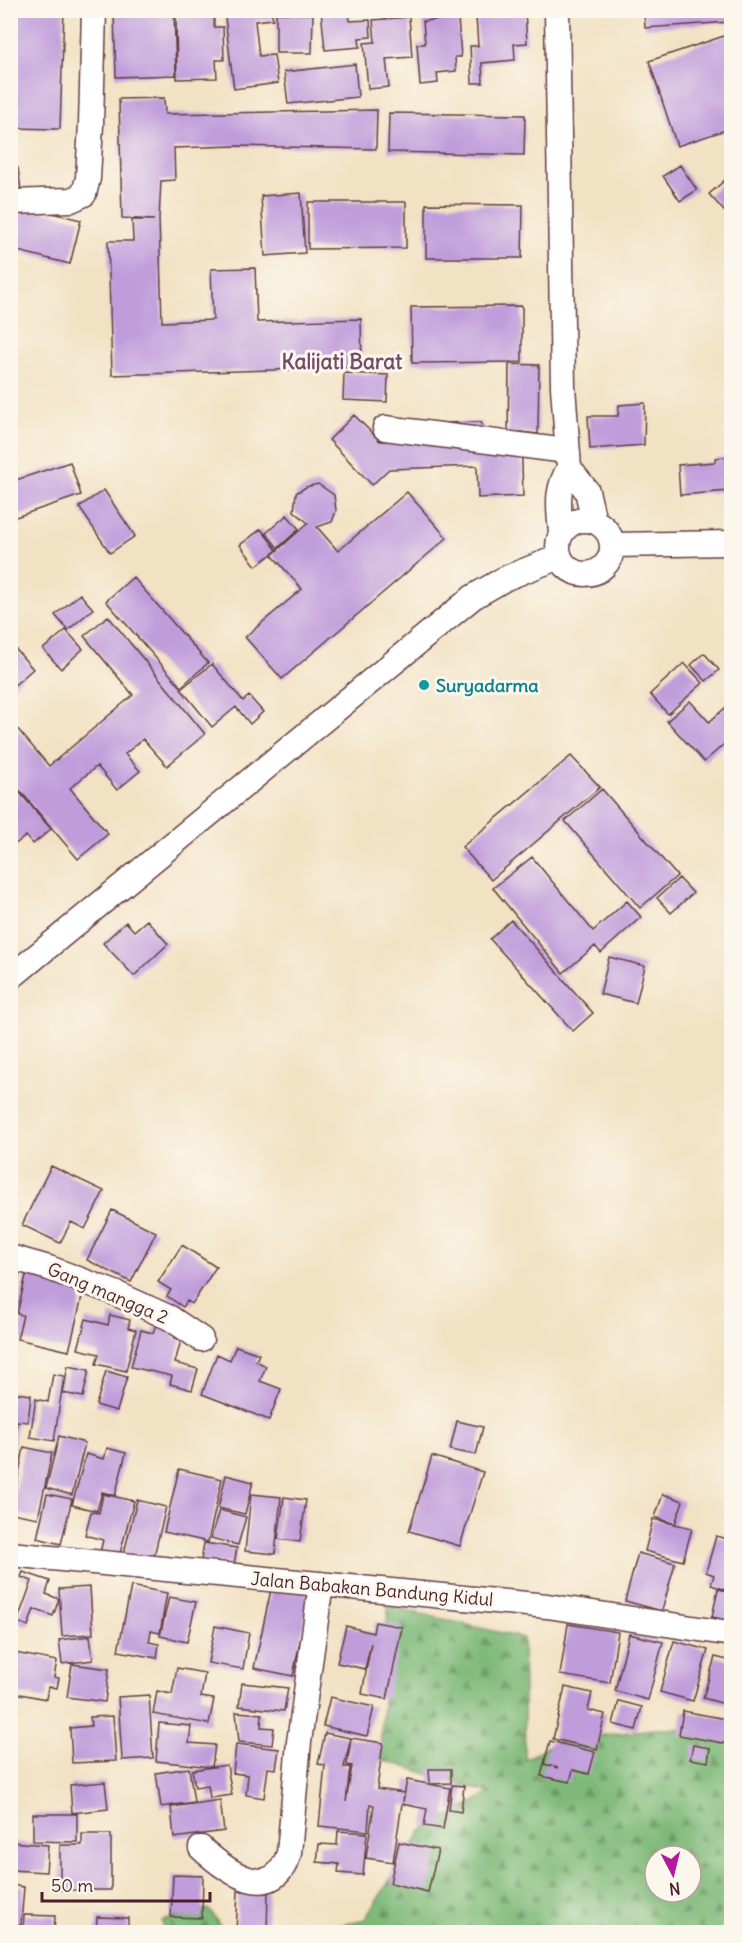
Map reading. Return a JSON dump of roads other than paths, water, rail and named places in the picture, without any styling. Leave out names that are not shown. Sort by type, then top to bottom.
[{"type":"street","points":[[10,202],[71,200],[84,194],[88,178],[91,135],[94,10]]},
{"type":"street","points":[[557,10],[563,375],[568,460],[558,493],[561,533],[557,549],[564,565],[571,571],[581,574],[591,574],[600,570],[607,563],[612,545],[608,532],[594,521],[579,519],[561,533]]},
{"type":"street","points":[[385,428],[568,460],[587,491],[594,521]]},
{"type":"street","points":[[612,545],[732,543]]},
{"type":"street","points":[[10,978],[473,597],[506,578],[559,557]]},
{"type":"street","name":"Gang mangga 2","points":[[10,1257],[49,1268],[115,1293],[170,1318],[201,1339]]},
{"type":"street","name":"Jalan Babakan Bandung Kidul","points":[[10,1554],[547,1605],[732,1634]]},
{"type":"street","points":[[201,1848],[218,1864],[242,1878],[263,1880],[275,1877],[285,1865],[289,1853],[299,1742],[321,1584]]},
{"type":"place","name":"Suryadarma","points":[[424,685]]},
{"type":"district","name":"Kalijati Barat","points":[[342,361]]}]
